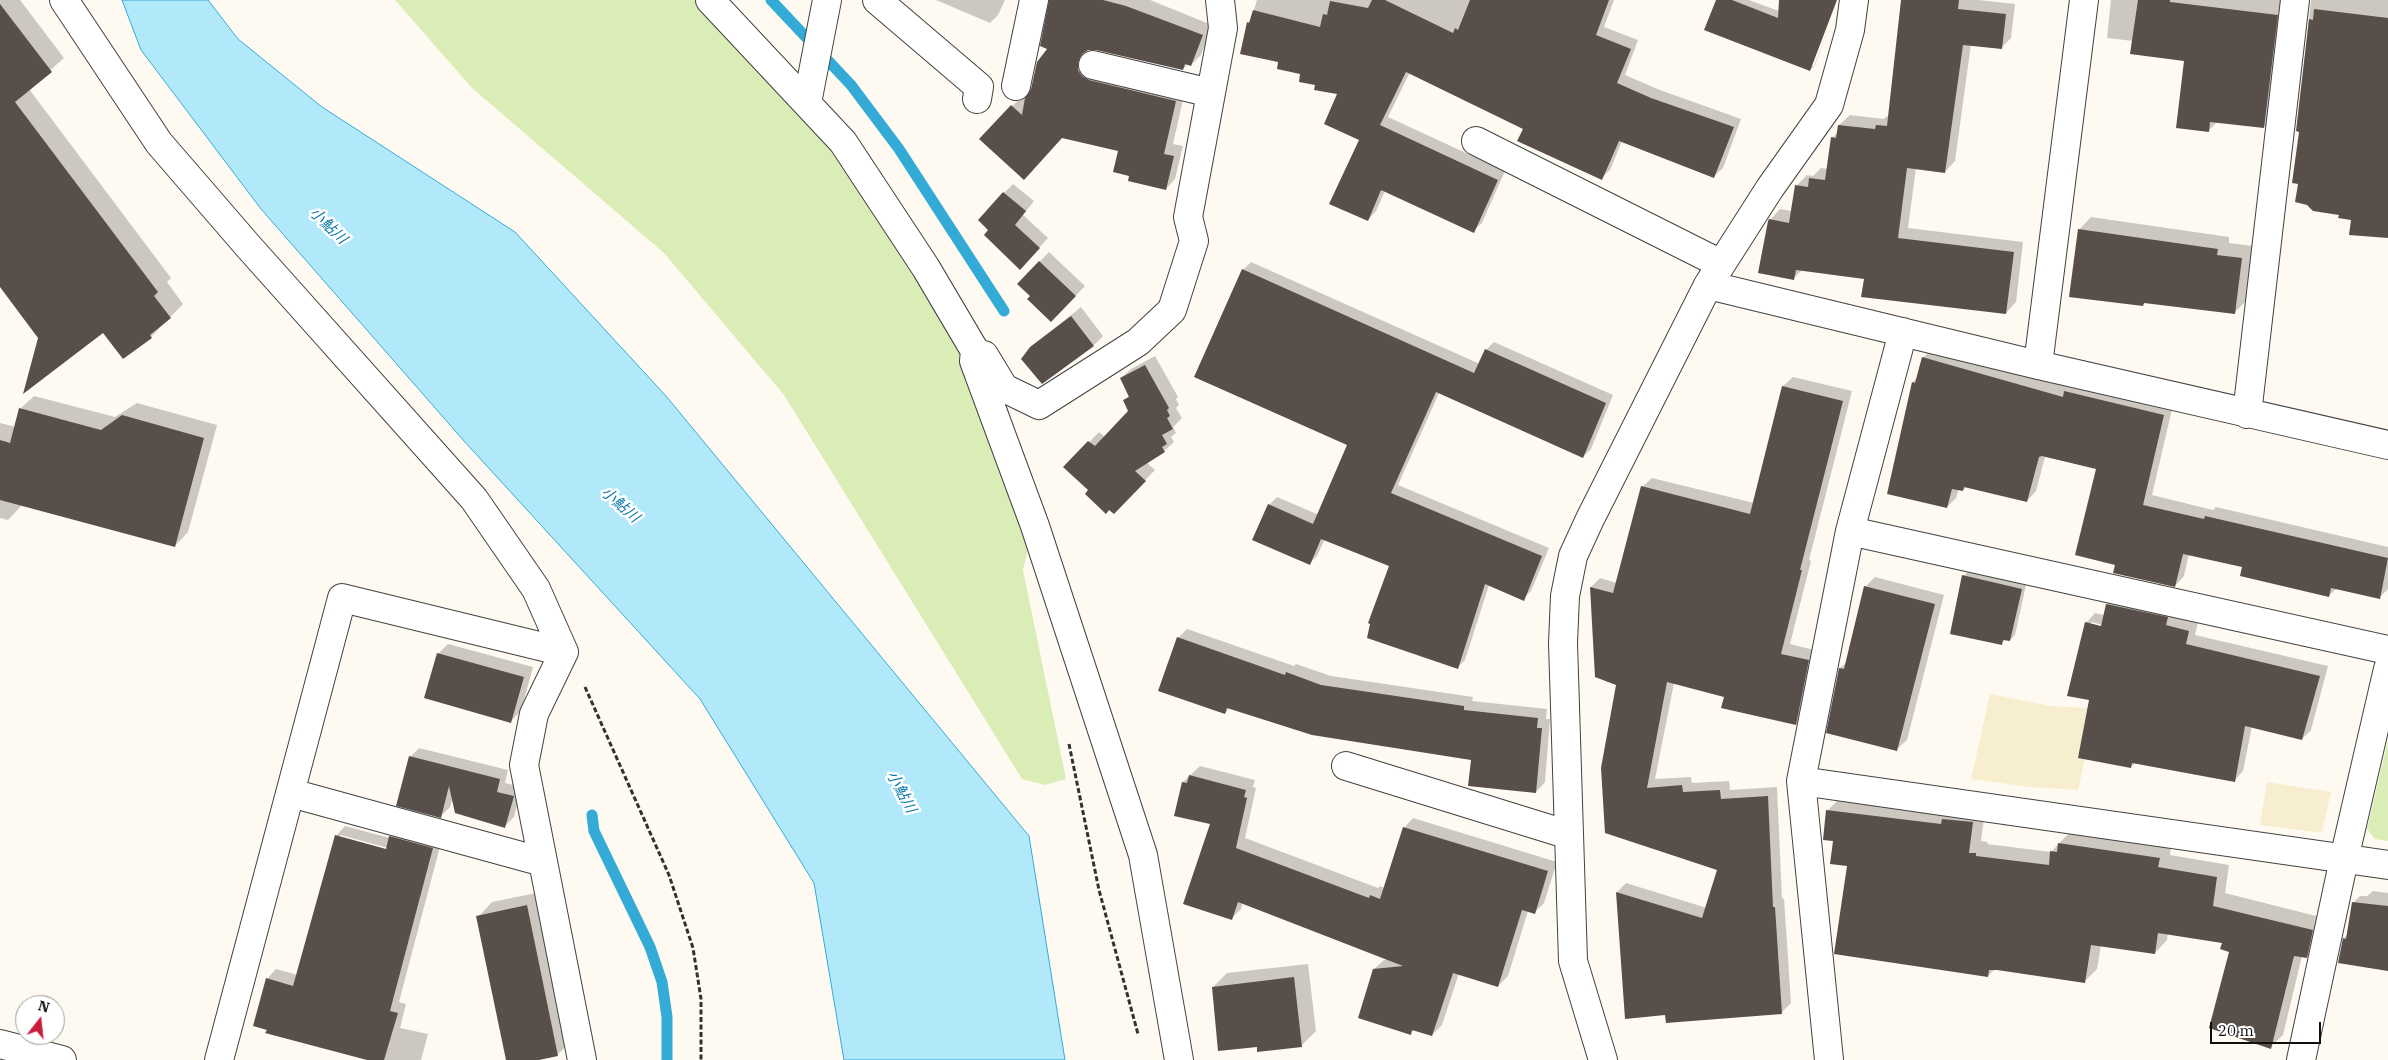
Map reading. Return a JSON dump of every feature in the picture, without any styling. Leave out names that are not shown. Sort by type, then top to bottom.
[{"type":"street","points":[[64,0],[160,143],[254,253],[474,499],[536,589],[564,652],[534,714],[524,765],[582,1060]]},
{"type":"street","points":[[710,0],[842,142],[926,268],[975,352],[974,361],[1038,536],[1143,856],[1179,1060]]},
{"type":"street","points":[[807,103],[827,0]]},
{"type":"street","points":[[877,0],[979,86],[976,99]]},
{"type":"street","points":[[1016,86],[1034,0]]},
{"type":"street","points":[[975,352],[985,356],[1004,388],[1039,404],[1138,342],[1172,310],[1194,241],[1188,217],[1223,28],[1220,0]]},
{"type":"street","points":[[1603,1060],[1573,961],[1563,643],[1566,596],[1573,556],[1715,274],[1770,188],[1829,105],[1850,30],[1854,0]]},
{"type":"street","points":[[2038,365],[2084,0]]},
{"type":"street","points":[[2248,414],[2295,0]]},
{"type":"street","points":[[1093,65],[1211,93]]},
{"type":"street","points":[[1476,141],[1715,274],[1902,332],[2248,414],[2388,445]]},
{"type":"street","points":[[1829,1060],[1801,782],[1850,531],[1902,332]]},
{"type":"street","points":[[1850,531],[2388,650]]},
{"type":"street","points":[[219,1060],[342,598],[564,652]]},
{"type":"street","points":[[2301,1060],[2344,858],[2388,669]]},
{"type":"street","points":[[1346,766],[1568,835]]},
{"type":"street","points":[[1801,782],[2388,865]]},
{"type":"street","points":[[291,793],[543,862]]},
{"type":"street","points":[[0,1044],[62,1060]]},
{"type":"path","points":[[589,695],[669,875],[693,948],[701,998],[701,1060]]},
{"type":"path","points":[[1067,734],[1099,890],[1140,1041]]},
{"type":"shaded area","points":[[1990,694],[2051,706],[2089,708],[2085,758],[2078,790],[2029,787],[1971,779]]},
{"type":"shaded area","points":[[2267,782],[2331,792],[2322,833],[2260,825]]},
{"type":"green space","points":[[395,0],[701,0],[840,155],[961,348],[1029,545],[1023,570],[1066,779],[1045,785],[1022,779],[784,395],[664,253],[472,88]]},
{"type":"green space","points":[[2388,740],[2388,841],[2375,839],[2367,829]]},
{"type":"water","name":"小鮎川","points":[[122,0],[208,0],[238,39],[322,107],[515,232],[666,396],[1029,836],[1065,1060],[844,1060],[814,883],[700,699],[464,441],[261,209],[141,50]]},
{"type":"building","points":[[1049,0],[1103,0],[1126,6],[1203,35],[1191,66],[1185,64],[1183,70],[1096,50],[1088,50],[1082,54],[1078,62],[1078,70],[1082,76],[1089,80],[1176,101],[1164,154],[1174,156],[1166,190],[1128,181],[1129,176],[1113,172],[1118,151],[1062,138],[1024,180],[979,139],[1011,105],[1022,115],[1025,98],[1031,89],[1037,62],[1047,49],[1040,46]]},
{"type":"building","points":[[1372,0],[1385,0],[1453,33],[1455,28],[1458,30],[1470,0],[1609,0],[1596,35],[1631,49],[1617,83],[1651,98],[1734,127],[1714,178],[1619,141],[1602,180],[1517,141],[1523,129],[1406,72],[1380,125],[1498,180],[1474,233],[1381,190],[1368,221],[1329,204],[1359,140],[1324,124],[1337,94],[1314,90],[1315,85],[1299,82],[1300,74],[1277,69],[1278,62],[1240,54],[1247,22],[1249,23],[1253,10],[1320,27],[1323,14],[1327,15],[1330,1],[1368,8]]},
{"type":"building","points":[[1716,0],[1732,0],[1778,18],[1779,0],[1837,0],[1810,71],[1704,30]]},
{"type":"building","points":[[1901,0],[1959,0],[1958,9],[2006,14],[2002,49],[1963,45],[1945,173],[1907,168],[1898,238],[2014,252],[2006,314],[1861,297],[1864,279],[1796,270],[1794,280],[1758,273],[1769,219],[1789,223],[1795,185],[1808,187],[1809,178],[1825,180],[1831,137],[1836,138],[1838,125],[1875,129],[1876,125],[1887,126]]},
{"type":"building","points":[[2138,0],[2170,0],[2170,2],[2278,15],[2264,128],[2210,122],[2209,132],[2176,128],[2184,61],[2130,54]]},
{"type":"building","points":[[0,4],[52,72],[15,102],[158,292],[154,296],[171,318],[150,335],[152,338],[123,359],[103,333],[23,394],[38,338],[0,287]]},
{"type":"building","points":[[2314,9],[2388,18],[2388,238],[2349,235],[2351,220],[2338,218],[2339,215],[2313,211],[2307,205],[2295,202],[2298,184],[2292,183],[2299,132],[2296,131],[2309,19],[2313,20]]},
{"type":"building","points":[[1003,192],[1026,211],[1015,225],[1040,248],[1020,270],[984,235],[988,230],[978,220]]},
{"type":"building","points":[[2078,229],[2218,249],[2217,255],[2242,258],[2235,314],[2144,303],[2143,306],[2069,297]]},
{"type":"building","points":[[1039,261],[1076,296],[1051,322],[1027,299],[1030,296],[1017,284]]},
{"type":"building","points":[[1242,269],[1474,373],[1485,349],[1606,403],[1583,458],[1436,392],[1391,493],[1542,556],[1524,601],[1485,584],[1458,669],[1367,638],[1370,624],[1368,623],[1389,566],[1321,539],[1310,565],[1252,540],[1268,504],[1313,524],[1347,445],[1194,377]]},
{"type":"building","points":[[1071,316],[1094,346],[1042,384],[1021,359],[1030,347]]},
{"type":"building","points":[[1922,357],[2063,397],[2064,391],[2164,415],[2143,505],[2204,519],[2205,516],[2388,558],[2380,599],[2331,588],[2329,597],[2240,576],[2242,567],[2183,554],[2175,587],[2113,573],[2115,565],[2075,555],[2096,469],[2042,456],[2039,457],[2027,502],[1964,487],[1963,491],[1952,489],[1947,508],[1887,494],[1912,382],[1915,383]]},
{"type":"building","points":[[1145,365],[1169,408],[1167,410],[1170,416],[1167,418],[1173,429],[1162,435],[1167,444],[1162,447],[1165,452],[1135,471],[1146,481],[1114,514],[1109,510],[1106,514],[1085,494],[1088,490],[1063,467],[1088,441],[1095,446],[1128,411],[1123,400],[1129,397],[1120,378]]},
{"type":"building","points":[[1782,386],[1843,401],[1800,570],[1802,570],[1781,654],[1809,660],[1796,725],[1721,708],[1724,697],[1667,682],[1647,788],[1682,785],[1683,792],[1720,790],[1721,799],[1768,796],[1773,907],[1775,907],[1782,1014],[1666,1023],[1665,1015],[1625,1019],[1616,892],[1702,918],[1717,870],[1605,833],[1601,768],[1616,685],[1595,677],[1590,587],[1613,593],[1641,486],[1750,514]]},
{"type":"building","points":[[19,408],[101,430],[122,415],[204,438],[175,547],[0,500],[0,440],[10,443]]},
{"type":"building","points":[[1962,575],[2022,589],[2010,641],[2003,640],[2002,645],[1950,634]]},
{"type":"building","points":[[1864,586],[1935,604],[1897,751],[1826,733],[1839,668],[1844,669]]},
{"type":"building","points":[[2106,604],[2168,617],[2166,625],[2189,631],[2186,644],[2320,676],[2302,740],[2245,726],[2235,782],[2132,763],[2131,768],[2078,758],[2089,700],[2067,696],[2085,622],[2101,626]]},
{"type":"building","points":[[1177,637],[1285,675],[1286,672],[1321,685],[1464,706],[1464,710],[1538,718],[1537,728],[1542,728],[1536,793],[1468,786],[1471,760],[1312,735],[1227,708],[1225,714],[1158,691]]},
{"type":"building","points":[[437,653],[524,677],[511,723],[424,698]]},
{"type":"building","points":[[409,756],[500,779],[497,792],[514,796],[505,828],[455,813],[449,786],[441,818],[396,806]]},
{"type":"building","points":[[1189,775],[1246,790],[1244,797],[1247,798],[1236,848],[1369,898],[1370,895],[1380,899],[1403,827],[1548,871],[1535,914],[1522,910],[1498,987],[1453,973],[1432,1036],[1412,1030],[1411,1035],[1358,1018],[1373,969],[1403,966],[1238,902],[1232,920],[1183,904],[1210,824],[1174,816],[1182,782],[1187,783]]},
{"type":"building","points":[[1826,810],[1941,824],[1942,819],[1973,822],[1969,853],[1976,853],[1976,856],[2049,865],[2050,851],[2057,852],[2058,843],[2160,858],[2158,867],[2217,877],[2213,906],[2313,930],[2307,958],[2294,956],[2271,1049],[2209,1028],[2229,952],[2220,949],[2222,943],[2158,933],[2155,954],[2091,945],[2085,983],[1997,970],[1989,970],[1988,977],[1834,954],[1847,866],[1830,864],[1833,841],[1823,840]]},
{"type":"building","points":[[335,835],[386,849],[389,836],[433,848],[390,1011],[398,1013],[384,1060],[367,1060],[265,1033],[267,1030],[253,1026],[266,978],[293,986]]},
{"type":"building","points":[[2352,902],[2388,906],[2388,971],[2338,963],[2343,938],[2346,939]]},
{"type":"building","points":[[527,905],[558,1056],[539,1060],[506,1060],[476,916]]},
{"type":"building","points":[[1294,977],[1302,1047],[1257,1052],[1257,1047],[1218,1051],[1212,987]]},
{"type":"waterway","points":[[771,0],[851,85],[899,149],[1004,311]]},
{"type":"waterway","points":[[592,815],[594,831],[650,947],[662,982],[667,1017],[667,1060]]}]
